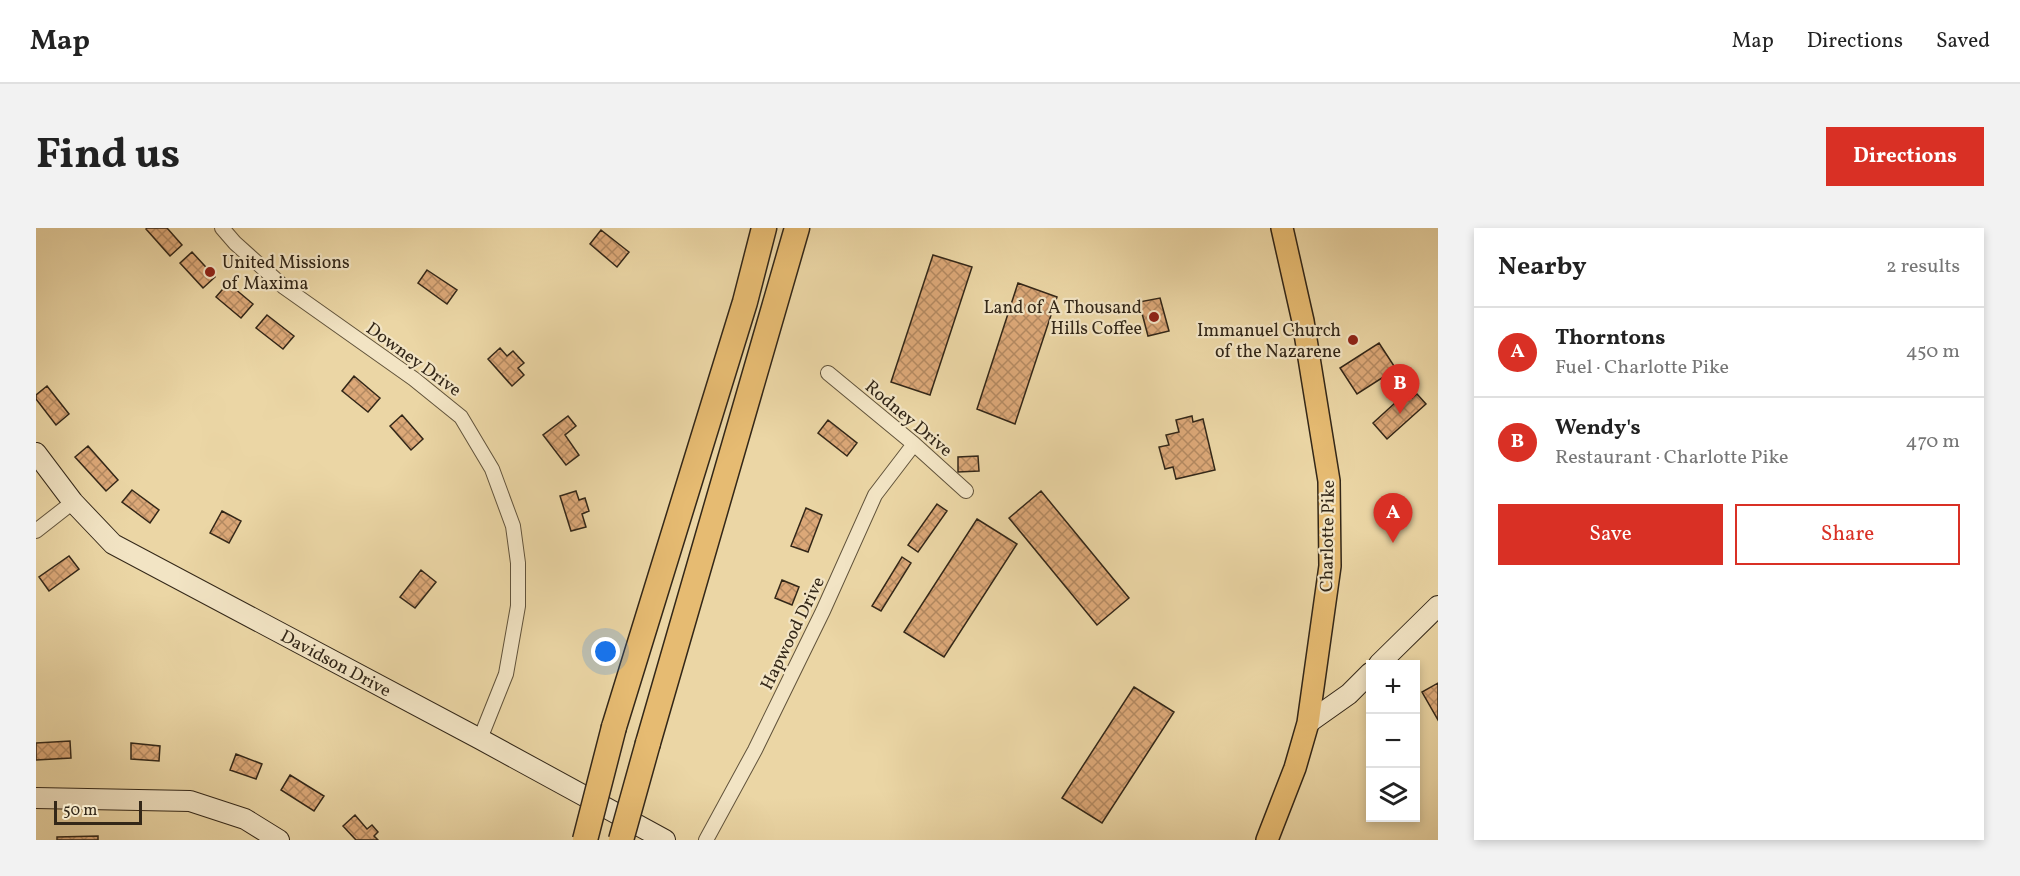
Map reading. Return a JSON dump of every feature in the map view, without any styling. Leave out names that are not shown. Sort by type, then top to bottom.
[{"type":"highway","points":[[585,840],[614,727],[745,302],[764,228]]},
{"type":"highway","points":[[621,840],[797,228]]},
{"type":"main road","name":"Charlotte Pike","points":[[1267,840],[1295,768],[1308,723],[1330,566],[1329,481],[1302,321],[1282,228]]},
{"type":"street","name":"Downey Drive","points":[[222,228],[235,243],[284,287],[414,379],[461,417],[492,469],[513,526],[518,563],[519,606],[506,674],[480,739]]},
{"type":"street","name":"Rodney Drive","points":[[828,373],[914,444],[966,491]]},
{"type":"street","name":"Hapwood Drive","points":[[706,840],[771,718],[875,495],[914,444]]},
{"type":"street","name":"Davidson Drive","points":[[36,453],[73,502],[113,544],[480,739],[664,840]]},
{"type":"street","points":[[36,531],[73,502]]},
{"type":"street","points":[[1383,660],[1438,606]]},
{"type":"street","points":[[1308,723],[1349,694],[1366,678]]},
{"type":"street","points":[[36,798],[190,801],[245,819],[279,840]]},
{"type":"building","points":[[147,228],[167,228],[182,245],[170,256]]},
{"type":"building","points":[[601,230],[629,252],[617,267],[590,244]]},
{"type":"building","points":[[192,252],[215,277],[203,288],[180,263]]},
{"type":"building","points":[[933,255],[972,267],[930,395],[891,382]]},
{"type":"building","points":[[427,270],[457,290],[447,304],[418,283]]},
{"type":"building","points":[[228,283],[253,304],[241,318],[216,297]]},
{"type":"building","points":[[1018,283],[1057,297],[1015,424],[977,409]]},
{"type":"building","name":"Land of A Thousand Hills Coffee","points":[[1160,298],[1169,331],[1148,336],[1139,302]]},
{"type":"building","points":[[267,315],[294,336],[283,349],[256,328]]},
{"type":"building","points":[[1379,343],[1396,369],[1357,394],[1340,368]]},
{"type":"building","points":[[500,348],[507,356],[513,351],[524,363],[518,368],[524,375],[512,386],[488,359]]},
{"type":"building","points":[[354,376],[380,398],[368,412],[342,391]]},
{"type":"building","points":[[47,386],[69,414],[56,425],[36,399],[36,395]]},
{"type":"building","points":[[1407,392],[1412,398],[1417,394],[1426,404],[1387,439],[1373,423]]},
{"type":"building","points":[[402,415],[423,439],[411,450],[390,426]]},
{"type":"building","points":[[568,416],[576,426],[565,435],[579,455],[566,465],[543,435]]},
{"type":"building","points":[[1192,416],[1193,422],[1203,419],[1215,470],[1176,479],[1173,467],[1165,469],[1159,447],[1169,445],[1166,435],[1179,432],[1176,420]]},
{"type":"building","points":[[828,420],[857,443],[847,456],[818,433]]},
{"type":"building","points":[[88,446],[118,480],[106,491],[75,457]]},
{"type":"building","points":[[978,456],[979,471],[958,472],[958,457]]},
{"type":"building","points":[[132,490],[159,510],[150,523],[122,502]]},
{"type":"building","points":[[576,491],[579,500],[585,498],[589,511],[582,514],[586,527],[571,531],[560,496]]},
{"type":"building","points":[[1041,491],[1129,598],[1097,625],[1009,518]]},
{"type":"building","points":[[937,504],[947,511],[918,552],[908,545]]},
{"type":"building","points":[[806,508],[822,515],[808,552],[791,546]]},
{"type":"building","points":[[222,511],[241,521],[229,543],[210,533]]},
{"type":"building","points":[[977,519],[1017,544],[944,657],[904,632]]},
{"type":"building","points":[[69,556],[79,569],[49,591],[39,577]]},
{"type":"building","points":[[902,557],[911,563],[881,611],[872,606]]},
{"type":"building","points":[[421,570],[436,582],[415,608],[400,597]]},
{"type":"building","points":[[782,580],[799,587],[792,605],[775,598]]},
{"type":"building","points":[[1438,683],[1438,720],[1422,692]]},
{"type":"building","points":[[1134,687],[1174,712],[1102,823],[1062,798]]},
{"type":"building","points":[[70,741],[71,758],[36,760],[36,743]]},
{"type":"building","points":[[131,743],[160,746],[159,761],[131,759]]},
{"type":"building","points":[[236,754],[262,764],[256,779],[230,770]]},
{"type":"building","points":[[290,775],[324,796],[314,811],[281,790]]},
{"type":"building","points":[[355,815],[367,829],[372,825],[378,832],[374,836],[378,840],[356,840],[343,826]]},
{"type":"building","points":[[98,836],[98,840],[57,840],[57,837]]},
{"type":"place","name":"United Missions of Maxima","points":[[210,272]]},
{"type":"place","name":"Land of A Thousand Hills Coffee","points":[[1154,317]]},
{"type":"place","name":"Immanuel Church of the Nazarene","points":[[1353,340]]},
{"type":"place","name":"Wendy's","points":[[1400,414]]},
{"type":"place","name":"Thorntons","points":[[1393,543]]}]
